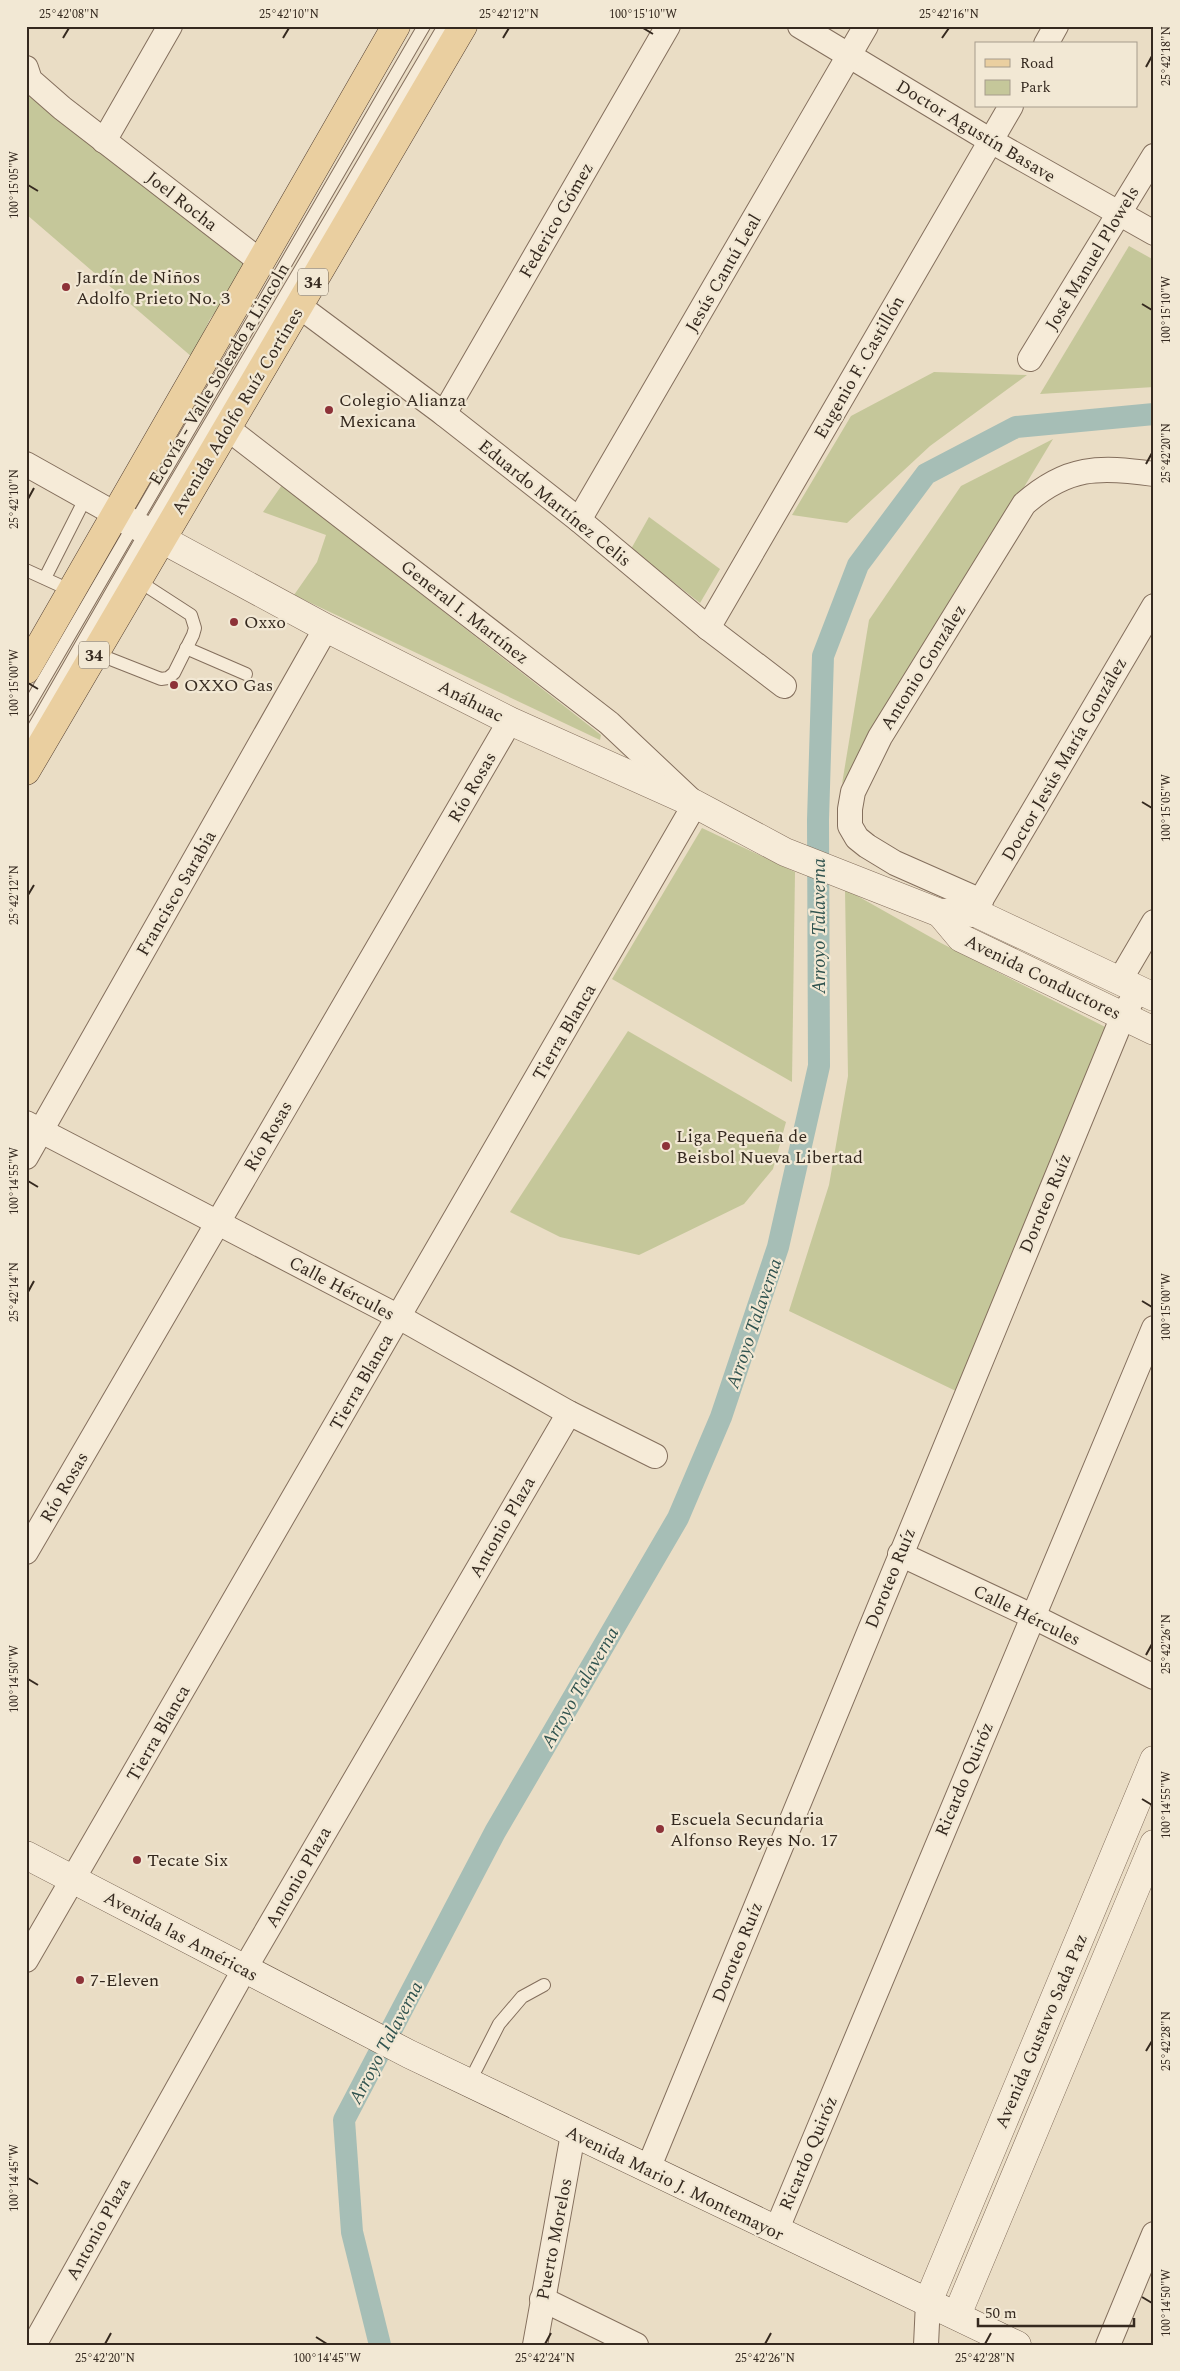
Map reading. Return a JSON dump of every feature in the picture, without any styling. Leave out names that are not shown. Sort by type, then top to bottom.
[{"type":"main road","name":"Avenida Adolfo Ruíz Cortines","points":[[26,771],[138,580],[140,527],[260,261],[396,26]]},
{"type":"main road","name":"Avenida Adolfo Ruíz Cortines","points":[[26,670],[72,591],[140,527],[227,428],[463,26]]},
{"type":"street","points":[[104,141],[170,26]]},
{"type":"street","name":"Federico Gómez","points":[[444,414],[668,26]]},
{"type":"street","name":"Doctor Agustín Basave","points":[[800,26],[990,141],[1154,233]]},
{"type":"street","name":"Jesús Cantú Leal","points":[[579,520],[866,26]]},
{"type":"street","points":[[1047,42],[1056,26]]},
{"type":"street","name":"Joel Rocha","points":[[26,68],[30,80],[104,141],[260,261]]},
{"type":"street","name":"Eugenio F. Castillón","points":[[708,628],[1010,108]]},
{"type":"street","name":"José Manuel Plowels","points":[[1030,359],[1121,214],[1154,156]]},
{"type":"street","name":"Eduardo Martínez Celis","points":[[299,306],[444,414],[579,520],[708,628],[784,686]]},
{"type":"street","name":"General I. Martínez","points":[[227,428],[609,723],[695,804]]},
{"type":"street","name":"Antonio González","points":[[977,907],[895,863],[857,838],[850,826],[853,792],[880,737],[1024,504],[1052,482],[1075,473],[1098,469],[1154,474]]},
{"type":"street","points":[[28,470],[86,497],[140,527]]},
{"type":"street","name":"Anáhuac","points":[[140,527],[326,628],[510,721],[695,804],[785,852],[911,901]]},
{"type":"street","name":"Doctor Jesús María González","points":[[961,938],[977,907],[1154,606]]},
{"type":"street","name":"Francisco Sarabia","points":[[26,1157],[34,1127],[326,628]]},
{"type":"street","name":"Río Rosas","points":[[26,1552],[510,721]]},
{"type":"street","name":"Tierra Blanca","points":[[26,1960],[695,804]]},
{"type":"street","name":"Avenida Conductores","points":[[911,901],[940,913],[961,938],[1154,1032]]},
{"type":"street","name":"Avenida Conductores","points":[[940,913],[977,907],[1137,989]]},
{"type":"street","name":"Doroteo Ruíz","points":[[648,2169],[900,1554],[1123,1016],[1137,989],[1154,922]]},
{"type":"street","name":"Calle Hércules","points":[[34,1127],[398,1317],[569,1413],[655,1456]]},
{"type":"street","name":"Ricardo Quiróz","points":[[776,2231],[1154,1328]]},
{"type":"street","name":"Antonio Plaza","points":[[34,2345],[244,1970],[569,1413]]},
{"type":"street","name":"Calle Hércules","points":[[900,1554],[1032,1616],[1154,1677]]},
{"type":"street","name":"Avenida Gustavo Sada Paz","points":[[928,2302],[1154,1760]]},
{"type":"street","name":"Avenida Gustavo Sada Paz","points":[[956,2315],[1154,1844]]},
{"type":"street","name":"Avenida las Américas","points":[[26,1856],[244,1970],[345,2020]]},
{"type":"street","name":"Avenida Mario J. Montemayor","points":[[345,2020],[574,2134],[1017,2345]]},
{"type":"street","name":"Puerto Morelos","points":[[535,2345],[542,2298],[574,2134]]},
{"type":"street","points":[[1108,2345],[1154,2234]]},
{"type":"street","points":[[542,2298],[636,2345]]},
{"type":"street","points":[[926,2345],[928,2302]]},
{"type":"street","points":[[926,2345],[956,2315]]},
{"type":"lane","points":[[26,710],[140,527],[424,26]]},
{"type":"lane","name":"Ecovía - Valle Soleado a Lincoln","points":[[26,741],[140,527],[444,26]]},
{"type":"lane","points":[[45,578],[86,497]]},
{"type":"lane","points":[[26,570],[72,591]]},
{"type":"lane","points":[[95,653],[161,679],[168,678],[174,673],[195,628],[191,615],[138,580]]},
{"type":"lane","points":[[186,648],[246,674]]},
{"type":"lane","points":[[469,2083],[499,2024],[522,1997],[544,1985]]},
{"type":"green space","points":[[26,87],[251,268],[210,319],[192,357],[26,214]]},
{"type":"green space","points":[[1129,246],[1154,260],[1154,387],[1040,394]]},
{"type":"green space","points":[[934,372],[1027,375],[930,446],[847,523],[792,515],[851,416]]},
{"type":"green space","points":[[1053,439],[920,660],[842,784],[869,620],[961,486]]},
{"type":"green space","points":[[282,485],[601,735],[600,740],[294,595],[317,562],[326,535],[263,512]]},
{"type":"green space","points":[[649,517],[720,569],[700,603],[631,549]]},
{"type":"green space","points":[[702,828],[795,872],[792,1082],[612,979]]},
{"type":"green space","points":[[845,889],[941,943],[1111,1030],[958,1392],[789,1311],[829,1185],[848,1076]]},
{"type":"green space","name":"Liga Pequeña de Beisbol Nueva Libertad","points":[[628,1031],[786,1122],[773,1169],[744,1204],[639,1255],[560,1237],[510,1212]]},
{"type":"waterway","name":"Arroyo Talaverna","points":[[380,2345],[352,2232],[344,2120],[495,1832],[678,1518],[721,1417],[778,1247],[819,1066],[818,820],[823,656],[858,565],[926,474],[1016,427],[1154,414]]},
{"type":"place","name":"Jardín de Niños Adolfo Prieto No. 3","points":[[66,287]]},
{"type":"place","name":"Colegio Alianza Mexicana","points":[[329,410]]},
{"type":"place","name":"Oxxo","points":[[234,622]]},
{"type":"place","name":"OXXO Gas","points":[[174,685]]},
{"type":"place","name":"Liga Pequeña de Beisbol Nueva Libertad","points":[[666,1146]]},
{"type":"place","name":"Escuela Secundaria Alfonso Reyes No. 17","points":[[660,1829]]},
{"type":"place","name":"Tecate Six","points":[[137,1860]]},
{"type":"place","name":"7-Eleven","points":[[80,1980]]}]
